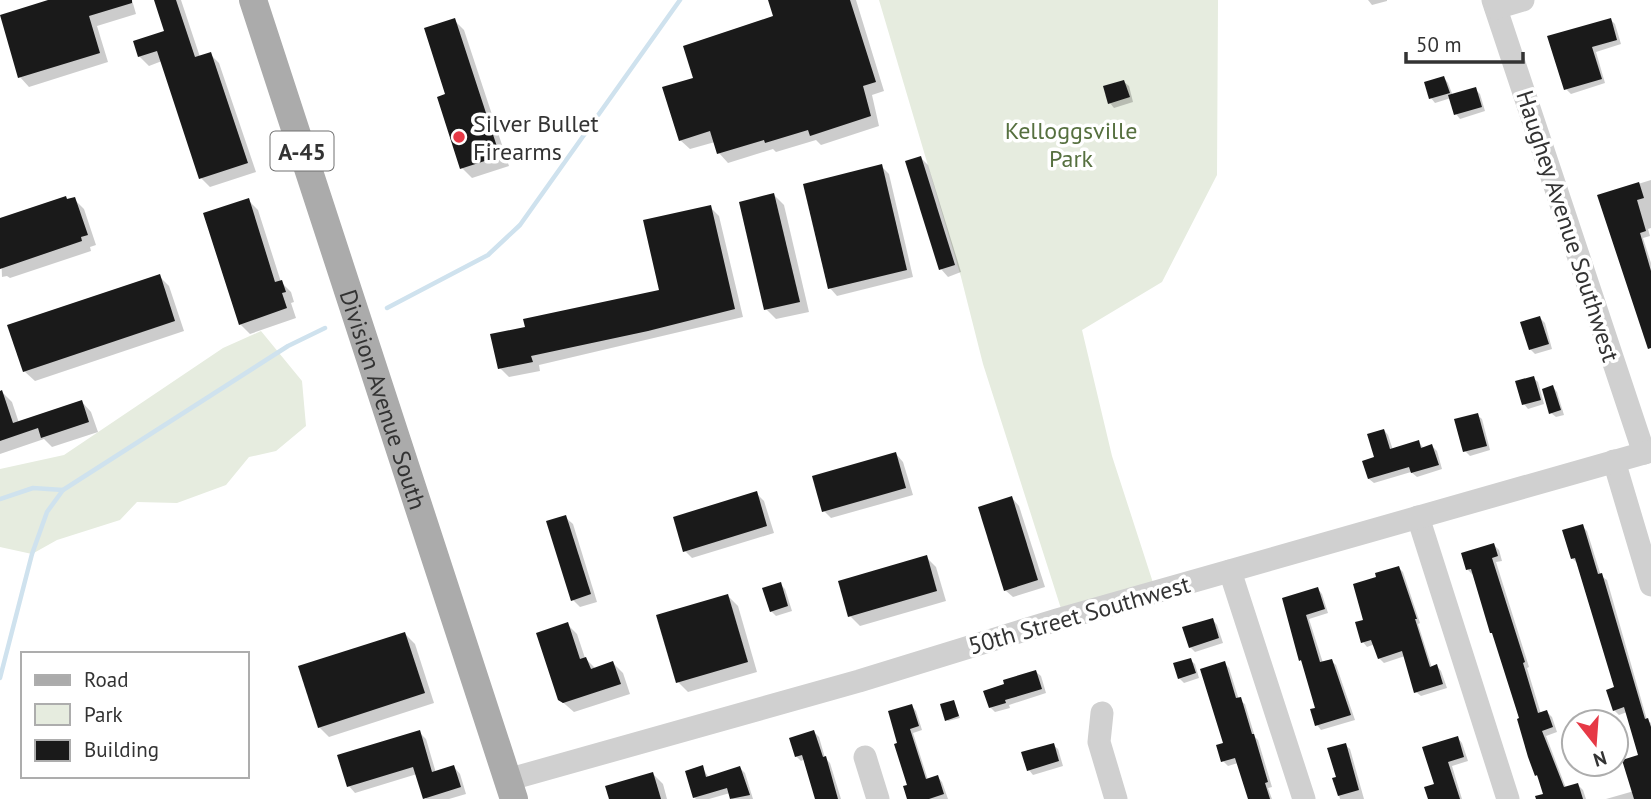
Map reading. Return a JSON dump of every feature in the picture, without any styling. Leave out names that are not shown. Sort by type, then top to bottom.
[{"type":"main road","name":"Division Avenue South","points":[[253,0],[510,790]]},
{"type":"street","points":[[1495,4],[1523,0]]},
{"type":"street","name":"Haughey Avenue Southwest","points":[[1495,4],[1647,452]]},
{"type":"street","name":"50th Street Southwest","points":[[510,790],[1056,620],[1647,452]]},
{"type":"street","points":[[1614,461],[1651,585]]},
{"type":"street","points":[[1418,517],[1508,799]]},
{"type":"street","points":[[1230,571],[1304,799]]},
{"type":"street","points":[[1102,713],[1099,743],[1116,799]]},
{"type":"street","points":[[865,757],[878,799]]},
{"type":"green space","name":"Kelloggsville Park","points":[[879,0],[1218,0],[1217,175],[1162,282],[1082,330],[1112,456],[1156,592],[1064,618],[983,364],[961,277]]},
{"type":"green space","points":[[261,331],[302,381],[306,426],[276,451],[249,457],[226,485],[177,503],[137,502],[120,520],[57,540],[32,554],[0,547],[0,469],[64,455],[223,348]]},
{"type":"building","points":[[48,0],[132,0],[132,3],[89,16],[100,53],[18,78],[0,15]]},
{"type":"building","points":[[154,0],[176,0],[195,57],[211,52],[248,163],[199,179],[157,51],[138,57],[133,41],[164,31]]},
{"type":"building","points":[[768,0],[850,0],[876,82],[863,86],[871,116],[810,136],[808,130],[717,154],[710,131],[679,141],[662,87],[693,78],[683,46],[773,16]]},
{"type":"building","points":[[455,18],[500,156],[460,169],[437,97],[445,94],[424,28]]},
{"type":"building","points":[[1611,18],[1617,40],[1592,47],[1602,79],[1564,90],[1547,36]]},
{"type":"building","points":[[1444,76],[1450,93],[1429,99],[1424,82]]},
{"type":"building","points":[[1124,80],[1130,97],[1108,104],[1103,86]]},
{"type":"building","points":[[1476,87],[1482,107],[1454,115],[1448,95]]},
{"type":"building","points":[[921,156],[955,265],[939,270],[905,161]]},
{"type":"building","points":[[882,164],[907,270],[828,289],[803,184]]},
{"type":"building","points":[[1639,182],[1644,198],[1637,200],[1646,231],[1640,233],[1651,271],[1651,348],[1648,349],[1597,195]]},
{"type":"building","points":[[774,193],[800,302],[764,310],[739,202]]},
{"type":"building","points":[[66,196],[67,199],[75,197],[88,235],[81,237],[82,241],[0,269],[0,218]]},
{"type":"building","points":[[249,198],[275,282],[282,280],[286,292],[282,293],[287,308],[239,325],[203,213]]},
{"type":"building","points":[[711,205],[735,309],[531,356],[533,362],[498,369],[490,334],[525,327],[523,319],[659,290],[643,220]]},
{"type":"building","points":[[160,274],[175,321],[23,372],[7,325]]},
{"type":"building","points":[[1540,316],[1549,344],[1529,350],[1520,322]]},
{"type":"building","points":[[1534,376],[1541,400],[1522,405],[1515,381]]},
{"type":"building","points":[[1553,385],[1561,410],[1549,414],[1542,389]]},
{"type":"building","points":[[2,390],[13,423],[82,400],[89,422],[41,438],[38,428],[0,441]]},
{"type":"building","points":[[1478,413],[1487,446],[1463,452],[1454,419]]},
{"type":"building","points":[[1384,429],[1390,449],[1419,440],[1421,448],[1432,444],[1439,465],[1411,473],[1409,467],[1368,479],[1362,461],[1374,457],[1367,434]]},
{"type":"building","points":[[896,452],[906,488],[822,512],[812,476]]},
{"type":"building","points":[[757,491],[767,526],[683,552],[673,517]]},
{"type":"building","points":[[1012,496],[1038,580],[1004,591],[978,507]]},
{"type":"building","points":[[566,515],[591,594],[571,601],[546,521]]},
{"type":"building","points":[[1583,524],[1598,574],[1602,573],[1645,719],[1648,718],[1651,727],[1651,799],[1634,799],[1628,778],[1630,778],[1630,758],[1638,755],[1630,728],[1630,708],[1612,708],[1606,690],[1614,687],[1575,558],[1571,559],[1562,530]]},
{"type":"building","points":[[1494,543],[1498,556],[1492,558],[1538,713],[1547,710],[1553,727],[1542,731],[1564,787],[1578,783],[1583,799],[1536,799],[1535,796],[1543,794],[1528,757],[1517,719],[1519,718],[1471,569],[1466,570],[1461,553]]},
{"type":"building","points":[[927,555],[937,591],[848,617],[838,581]]},
{"type":"building","points":[[1399,566],[1430,667],[1437,664],[1443,684],[1414,693],[1402,651],[1378,659],[1371,640],[1361,643],[1355,622],[1363,620],[1353,584],[1376,577],[1375,573]]},
{"type":"building","points":[[781,582],[788,606],[770,612],[762,588]]},
{"type":"building","points":[[1318,587],[1325,609],[1306,615],[1320,662],[1332,659],[1351,715],[1315,726],[1310,709],[1315,708],[1282,598]]},
{"type":"building","points":[[728,594],[748,662],[676,683],[656,615]]},
{"type":"building","points":[[1213,618],[1219,638],[1189,648],[1182,627]]},
{"type":"building","points":[[568,622],[580,659],[586,657],[591,669],[613,661],[621,684],[563,703],[558,700],[536,633]]},
{"type":"building","points":[[405,632],[425,693],[318,728],[298,666]]},
{"type":"building","points":[[1191,658],[1196,673],[1178,679],[1173,663]]},
{"type":"building","points":[[1225,661],[1236,698],[1241,697],[1254,734],[1268,782],[1265,783],[1270,799],[1248,799],[1235,758],[1221,762],[1216,745],[1223,743],[1200,669]]},
{"type":"building","points":[[1036,670],[1042,689],[1005,700],[1006,703],[989,708],[983,691],[1004,684],[1003,680]]},
{"type":"building","points":[[954,700],[959,716],[945,721],[940,704]]},
{"type":"building","points":[[912,704],[919,726],[910,729],[926,779],[938,775],[944,794],[929,799],[907,799],[903,786],[907,785],[894,744],[897,743],[888,711]]},
{"type":"building","points":[[420,730],[432,772],[454,765],[461,787],[423,799],[413,767],[347,787],[337,755]]},
{"type":"building","points":[[814,730],[823,757],[826,756],[838,799],[815,799],[802,755],[795,757],[789,738]]},
{"type":"building","points":[[1458,736],[1464,757],[1448,762],[1460,799],[1428,799],[1424,787],[1434,784],[1422,747]]},
{"type":"building","points":[[1054,743],[1059,761],[1027,771],[1021,752]]},
{"type":"building","points":[[1346,743],[1359,790],[1338,796],[1332,778],[1336,777],[1327,748]]},
{"type":"building","points":[[703,765],[706,777],[740,766],[750,795],[730,799],[727,788],[693,798],[685,771]]},
{"type":"building","points":[[653,772],[661,799],[609,799],[605,786]]},
{"type":"waterway","points":[[387,308],[488,255],[520,225],[680,0]]},
{"type":"waterway","points":[[0,678],[32,554],[47,512],[63,490],[288,346],[325,328]]},
{"type":"waterway","points":[[0,499],[33,488],[63,490]]},
{"type":"place","name":"Silver Bullet Firearms","points":[[459,137]]}]
